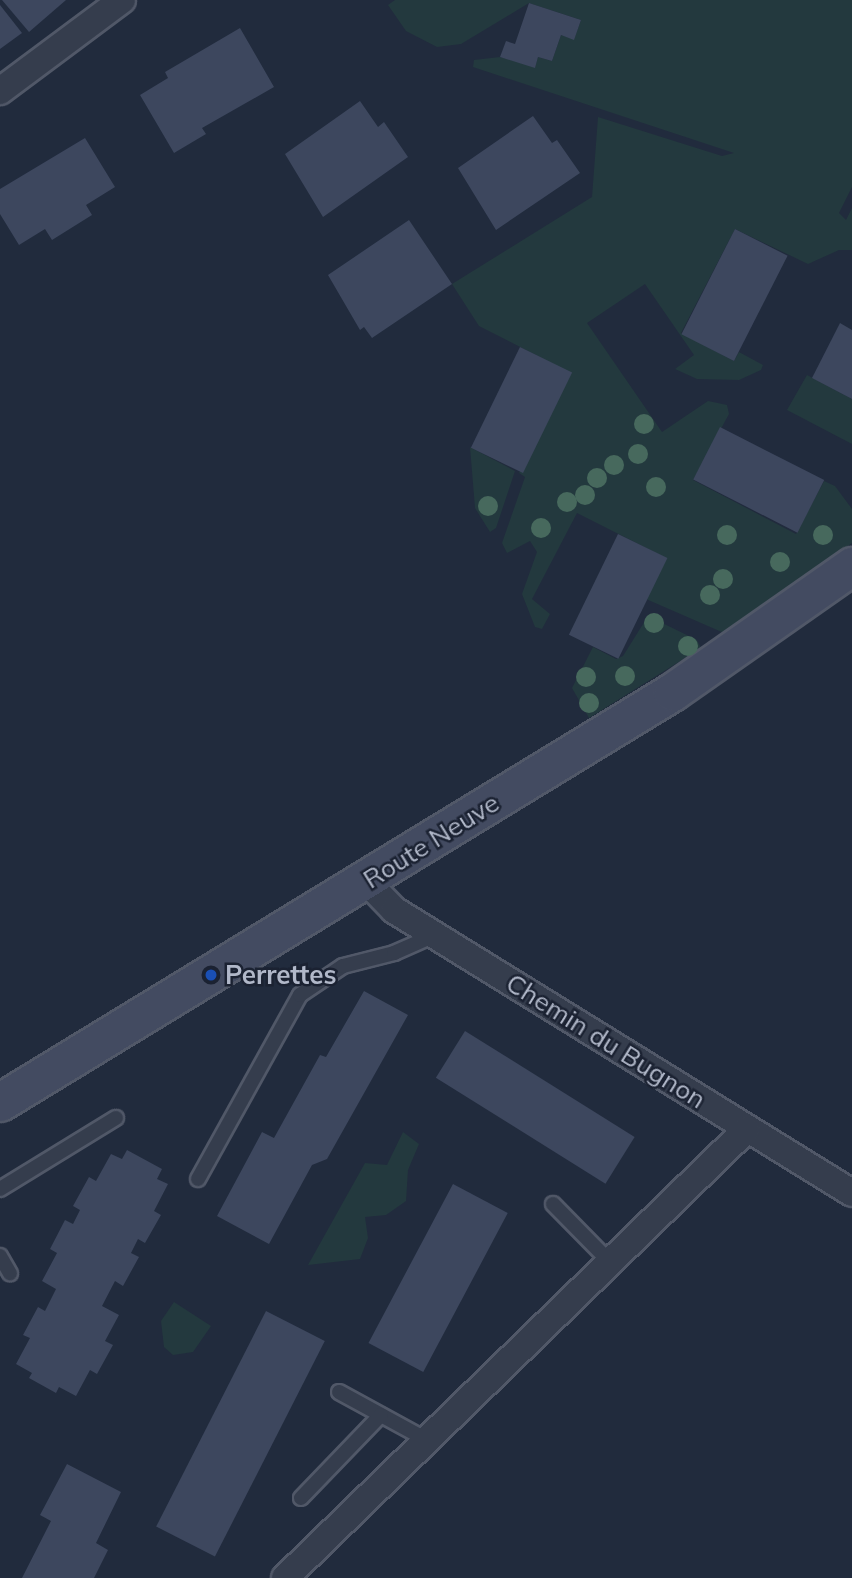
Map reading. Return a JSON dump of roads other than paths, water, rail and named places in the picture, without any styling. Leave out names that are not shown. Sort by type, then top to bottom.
[{"type":"street","points":[[0,91],[121,0]]},
{"type":"street","name":"Route Neuve","points":[[0,1102],[367,882],[672,692],[852,566]]},
{"type":"street","name":"Chemin du Bugnon","points":[[367,882],[394,911],[852,1193]]},
{"type":"street","points":[[285,1578],[608,1260],[746,1129]]},
{"type":"lane","points":[[198,1179],[300,995],[343,966],[394,953],[435,935]]},
{"type":"lane","points":[[0,1189],[116,1118]]},
{"type":"lane","points":[[553,1204],[608,1260]]},
{"type":"lane","points":[[0,1256],[10,1273]]},
{"type":"lane","points":[[339,1392],[427,1440]]},
{"type":"lane","points":[[301,1498],[381,1415]]},
{"type":"place","name":"Perrettes","points":[[211,975]]}]
